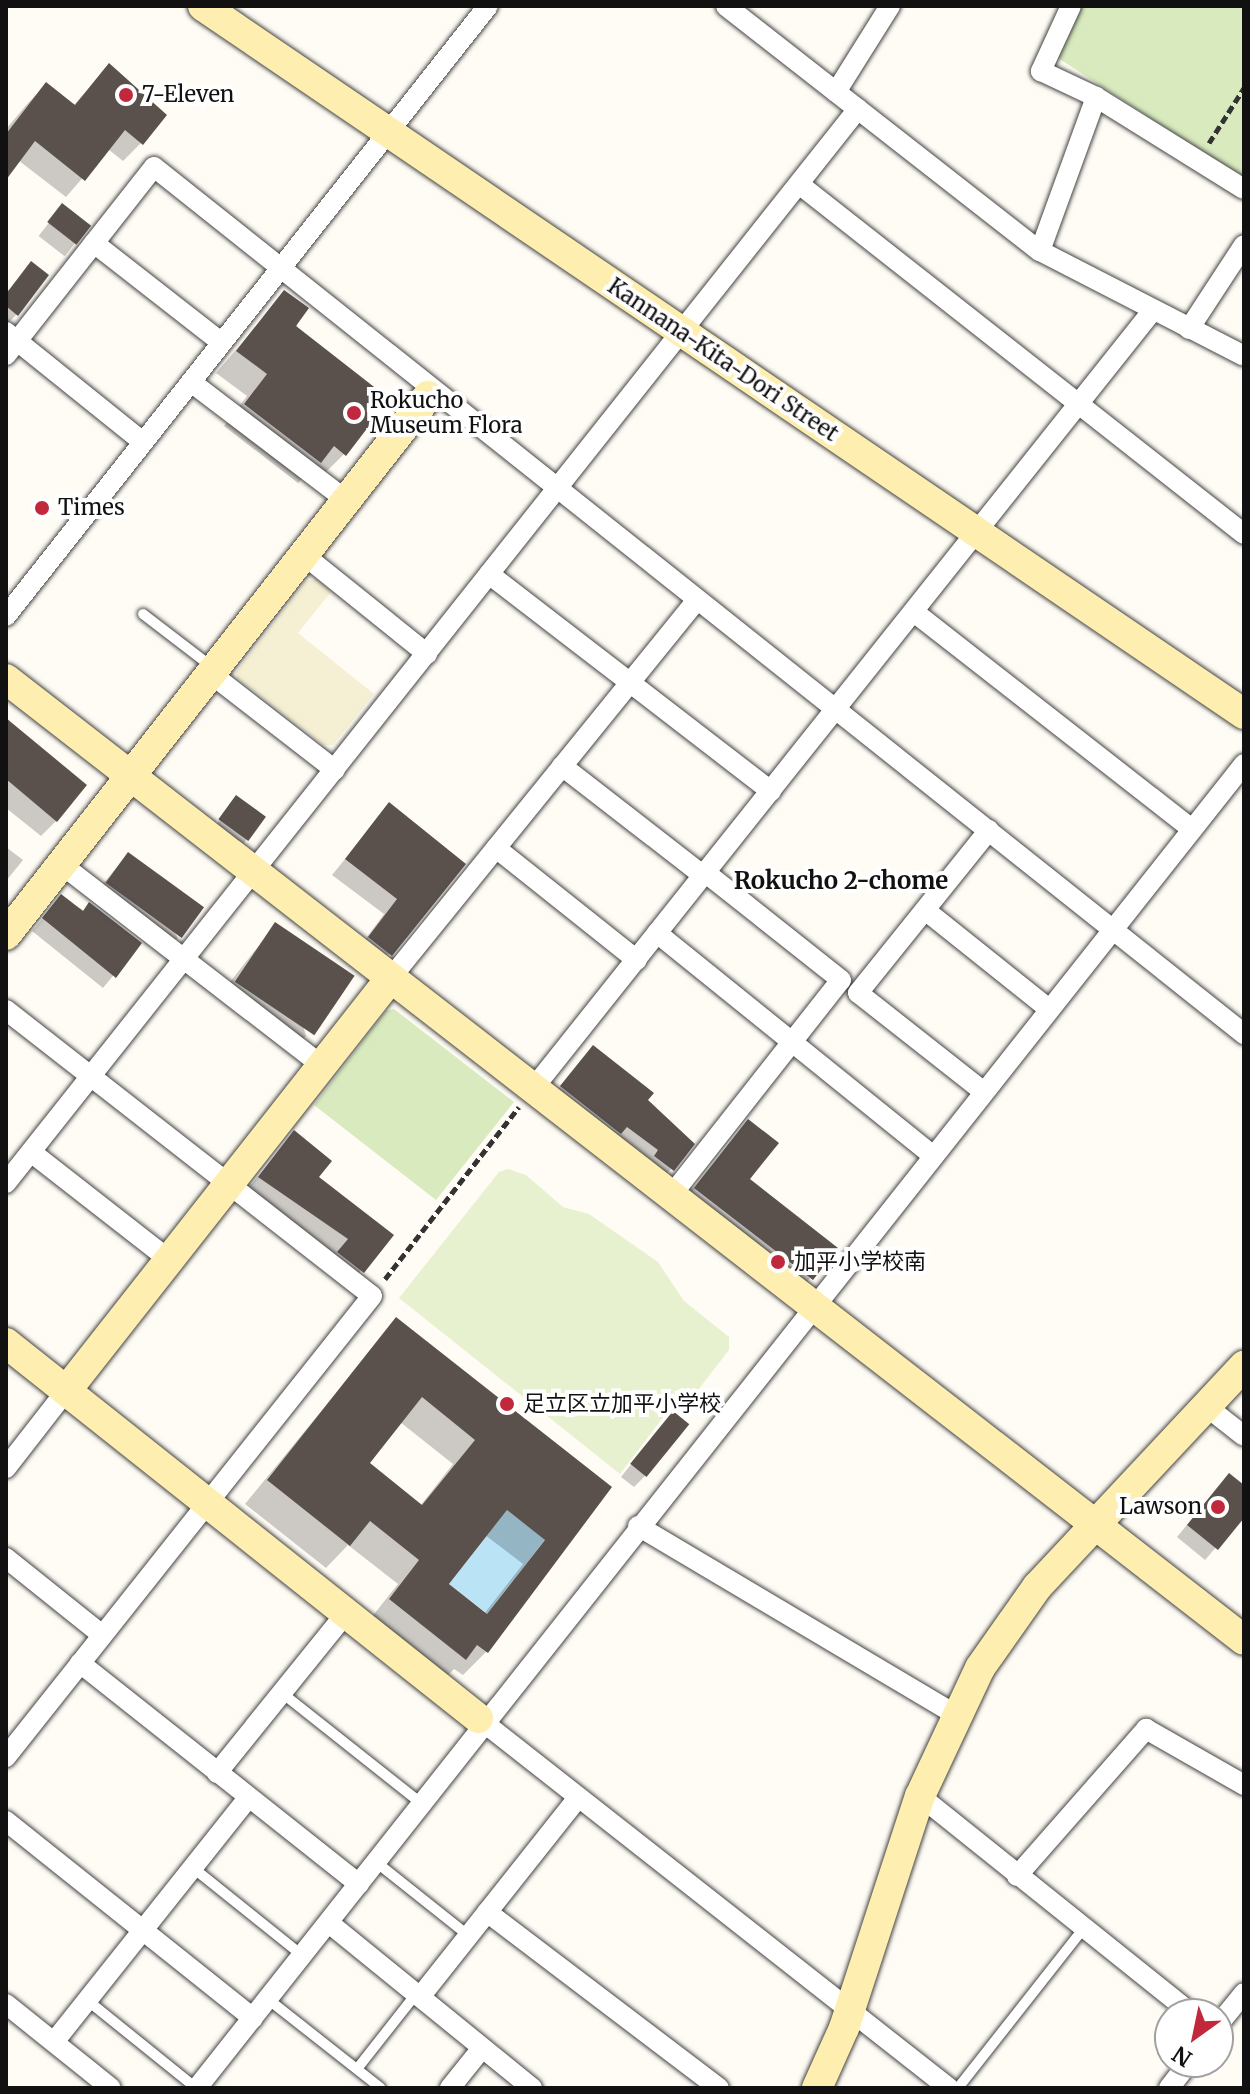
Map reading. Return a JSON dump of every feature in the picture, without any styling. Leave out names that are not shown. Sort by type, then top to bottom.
[{"type":"street","name":"Kannana-Kita-Dori Street","points":[[203,6],[1244,714]]},
{"type":"street","points":[[6,616],[390,134],[488,6]]},
{"type":"street","points":[[726,6],[1040,251],[1244,356]]},
{"type":"street","points":[[836,92],[890,6]]},
{"type":"street","points":[[1071,6],[1041,71],[1096,97],[1244,189]]},
{"type":"street","points":[[1040,251],[1096,97]]},
{"type":"street","points":[[6,1183],[858,109]]},
{"type":"street","points":[[143,442],[10,342],[154,167],[430,394],[838,708],[1244,1034]]},
{"type":"street","points":[[799,184],[1077,406],[1244,534]]},
{"type":"street","points":[[94,243],[222,343]]},
{"type":"street","points":[[1189,329],[1244,245]]},
{"type":"street","points":[[532,1090],[1153,310]]},
{"type":"street","points":[[191,382],[346,500]]},
{"type":"street","points":[[6,935],[430,394]]},
{"type":"street","points":[[304,555],[427,654]]},
{"type":"street","points":[[489,574],[771,791]]},
{"type":"street","points":[[6,1468],[321,1065],[697,600]]},
{"type":"street","points":[[914,612],[1192,829]]},
{"type":"street","points":[[212,671],[335,770]]},
{"type":"street","points":[[6,679],[1244,1640]]},
{"type":"street","points":[[197,2088],[422,1804],[482,1721],[1244,764]]},
{"type":"street","points":[[562,766],[984,1092]]},
{"type":"street","points":[[670,1197],[793,1042],[925,910],[989,830]]},
{"type":"street","points":[[496,848],[637,960]]},
{"type":"street","points":[[61,864],[321,1065]]},
{"type":"street","points":[[925,910],[1049,1009]]},
{"type":"street","points":[[657,933],[933,1156]]},
{"type":"street","points":[[6,1010],[372,1296],[8,1750]]},
{"type":"street","points":[[31,1152],[169,1260]]},
{"type":"street","points":[[6,1343],[578,1798],[949,2088]]},
{"type":"street","points":[[817,2088],[850,2008],[920,1796],[955,1714],[1003,1630],[1095,1524],[1244,1366]]},
{"type":"street","points":[[1206,1406],[1244,1436]]},
{"type":"street","points":[[638,1526],[955,1714]]},
{"type":"street","points":[[6,1558],[102,1635]]},
{"type":"street","points":[[217,1773],[347,1612]]},
{"type":"street","points":[[80,1663],[359,1884]]},
{"type":"street","points":[[1017,1876],[1146,1729],[1244,1785]]},
{"type":"street","points":[[920,1796],[1172,1998]]},
{"type":"street","points":[[54,2042],[248,1798]]},
{"type":"street","points":[[418,1996],[578,1798]]},
{"type":"street","points":[[6,1821],[253,2018]]},
{"type":"street","points":[[487,1912],[719,2088]]},
{"type":"street","points":[[329,1923],[532,2088]]},
{"type":"street","points":[[6,2004],[111,2088]]},
{"type":"street","points":[[450,2088],[482,2048]]},
{"type":"lane","points":[[143,614],[212,671]]},
{"type":"lane","points":[[282,1693],[422,1804]]},
{"type":"lane","points":[[376,1862],[469,1936]]},
{"type":"lane","points":[[192,1867],[303,1956]]},
{"type":"lane","points":[[958,2088],[1084,1928]]},
{"type":"lane","points":[[357,2069],[418,1996]]},
{"type":"lane","points":[[87,2000],[197,2088]]},
{"type":"lane","points":[[269,2000],[381,2088]]},
{"type":"path","points":[[1198,160],[1244,88]]},
{"type":"path","points":[[372,1296],[532,1090]]},
{"type":"shaded area","points":[[317,579],[331,592],[298,633],[374,694],[333,745],[324,745],[237,678],[236,672],[306,581]]},
{"type":"green space","points":[[1079,6],[1244,6],[1244,179],[1055,56]]},
{"type":"green space","points":[[394,1009],[514,1102],[436,1200],[314,1105],[386,1011]]},
{"type":"green space","points":[[508,1169],[526,1175],[563,1207],[589,1214],[658,1262],[684,1301],[729,1337],[729,1350],[681,1412],[671,1407],[620,1474],[399,1298],[499,1172]]},
{"type":"water","points":[[507,1510],[545,1540],[487,1614],[449,1584]]},
{"type":"building","points":[[109,63],[167,115],[143,145],[125,130],[85,181],[35,141],[6,180],[6,134],[46,82],[75,105]]},
{"type":"building","points":[[62,203],[91,226],[76,245],[47,222]]},
{"type":"building","points":[[31,261],[49,275],[18,316],[6,306],[6,294]]},
{"type":"building","points":[[284,290],[309,308],[296,326],[378,390],[371,400],[382,409],[346,456],[334,446],[321,463],[244,404],[267,374],[236,351]]},
{"type":"building","points":[[6,718],[87,785],[57,822],[6,779]]},
{"type":"building","points":[[236,795],[266,817],[248,841],[218,819]]},
{"type":"building","points":[[389,802],[466,864],[392,956],[368,937],[397,899],[345,859]]},
{"type":"building","points":[[128,852],[204,907],[182,938],[106,883]]},
{"type":"building","points":[[61,894],[83,911],[89,902],[142,943],[116,978],[42,918]]},
{"type":"building","points":[[275,922],[355,976],[314,1035],[235,982]]},
{"type":"building","points":[[593,1045],[654,1093],[648,1100],[695,1144],[674,1171],[654,1156],[658,1150],[627,1127],[621,1134],[560,1086]]},
{"type":"building","points":[[748,1119],[779,1143],[750,1179],[838,1248],[813,1280],[694,1188]]},
{"type":"building","points":[[294,1130],[332,1161],[319,1177],[394,1235],[364,1273],[337,1252],[348,1239],[258,1177]]},
{"type":"building","points":[[396,1317],[612,1487],[488,1653],[477,1645],[466,1660],[389,1599],[419,1560],[370,1521],[350,1546],[267,1480]],"holes":[[[422,1397],[475,1440],[422,1505],[370,1463]],[[507,1510],[545,1540],[487,1614],[449,1584]]]},
{"type":"building","points":[[673,1411],[689,1424],[647,1477],[630,1464]]},
{"type":"building","points":[[1229,1473],[1244,1485],[1244,1518],[1218,1550],[1187,1525]]},
{"type":"place","name":"7-Eleven","points":[[126,95]]},
{"type":"place","name":"Rokucho Museum Flora","points":[[354,413]]},
{"type":"place","name":"Times","points":[[42,508]]},
{"type":"place","name":"加平小学校南","points":[[778,1262]]},
{"type":"place","name":"足立区立加平小学校","points":[[507,1404]]},
{"type":"place","name":"Lawson","points":[[1218,1507]]},
{"type":"district","name":"Rokucho 2-chome","points":[[841,881]]}]
